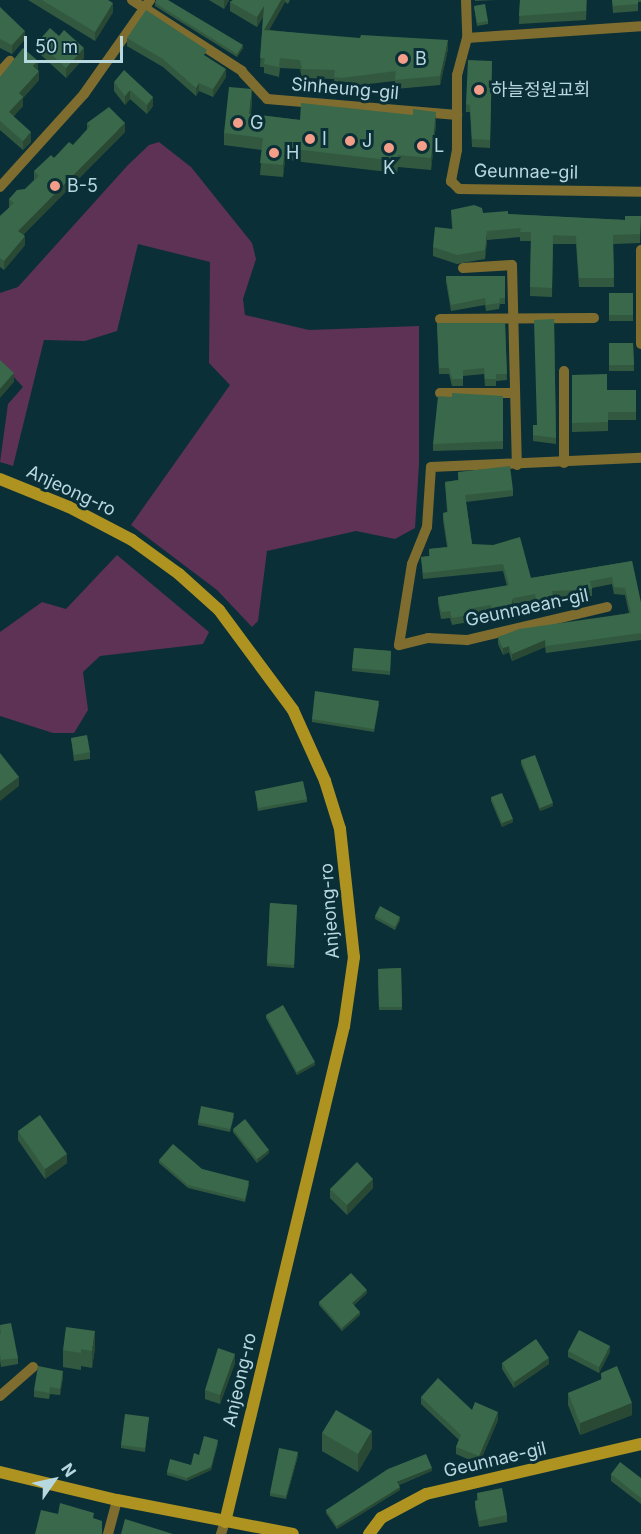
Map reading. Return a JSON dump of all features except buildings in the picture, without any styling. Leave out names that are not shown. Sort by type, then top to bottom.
[{"type":"street","name":"Sinheung-gil","points":[[132,0],[148,4],[243,72],[267,99],[457,115]]},
{"type":"street","name":"Geunnae-gil","points":[[466,0],[467,38],[457,75],[457,150],[451,181],[459,189],[641,192]]},
{"type":"street","points":[[0,187],[84,94],[148,4]]},
{"type":"street","points":[[467,38],[641,26]]},
{"type":"street","points":[[0,72],[10,61]]},
{"type":"street","points":[[641,250],[641,344]]},
{"type":"street","points":[[463,268],[512,265],[517,465]]},
{"type":"street","points":[[440,320],[514,317],[594,318]]},
{"type":"street","points":[[564,371],[564,463]]},
{"type":"street","points":[[440,393],[514,393]]},
{"type":"street","name":"Geunnaean-gil","points":[[607,607],[467,639],[428,638],[399,645],[412,564],[427,527],[430,467],[641,458]]},
{"type":"street","name":"Anjeong-ro","points":[[0,479],[69,507],[132,540],[179,574],[219,610],[293,710],[325,781],[340,829],[354,957],[344,1026],[223,1528]]},
{"type":"street","points":[[0,1396],[33,1367]]},
{"type":"street","name":"Geunnae-gil","points":[[369,1534],[381,1518],[426,1494],[641,1444]]},
{"type":"street","points":[[0,1472],[223,1528],[293,1534]]},
{"type":"street","points":[[108,1534],[117,1500]]},
{"type":"shaded area","points":[[159,142],[191,167],[252,243],[256,259],[243,299],[245,315],[309,330],[419,326],[419,464],[415,528],[395,539],[356,531],[267,551],[258,621],[252,627],[217,590],[131,525],[230,385],[209,363],[210,262],[138,244],[117,331],[85,341],[44,340],[13,466],[0,462],[8,404],[23,387],[0,362],[0,293],[18,287],[128,165],[149,145]]},
{"type":"shaded area","points":[[117,555],[209,632],[203,644],[100,656],[83,672],[88,710],[74,733],[53,733],[0,716],[0,632],[42,602],[66,609]]},
{"type":"place","name":"B","points":[[403,59]]},
{"type":"place","name":"하늘정원교회","points":[[479,90]]},
{"type":"place","name":"G","points":[[238,123]]},
{"type":"place","name":"I","points":[[310,139]]},
{"type":"place","name":"J","points":[[350,141]]},
{"type":"place","name":"L","points":[[422,146]]},
{"type":"place","name":"K","points":[[389,148]]},
{"type":"place","name":"H","points":[[274,153]]},
{"type":"place","name":"B-5","points":[[55,186]]}]
